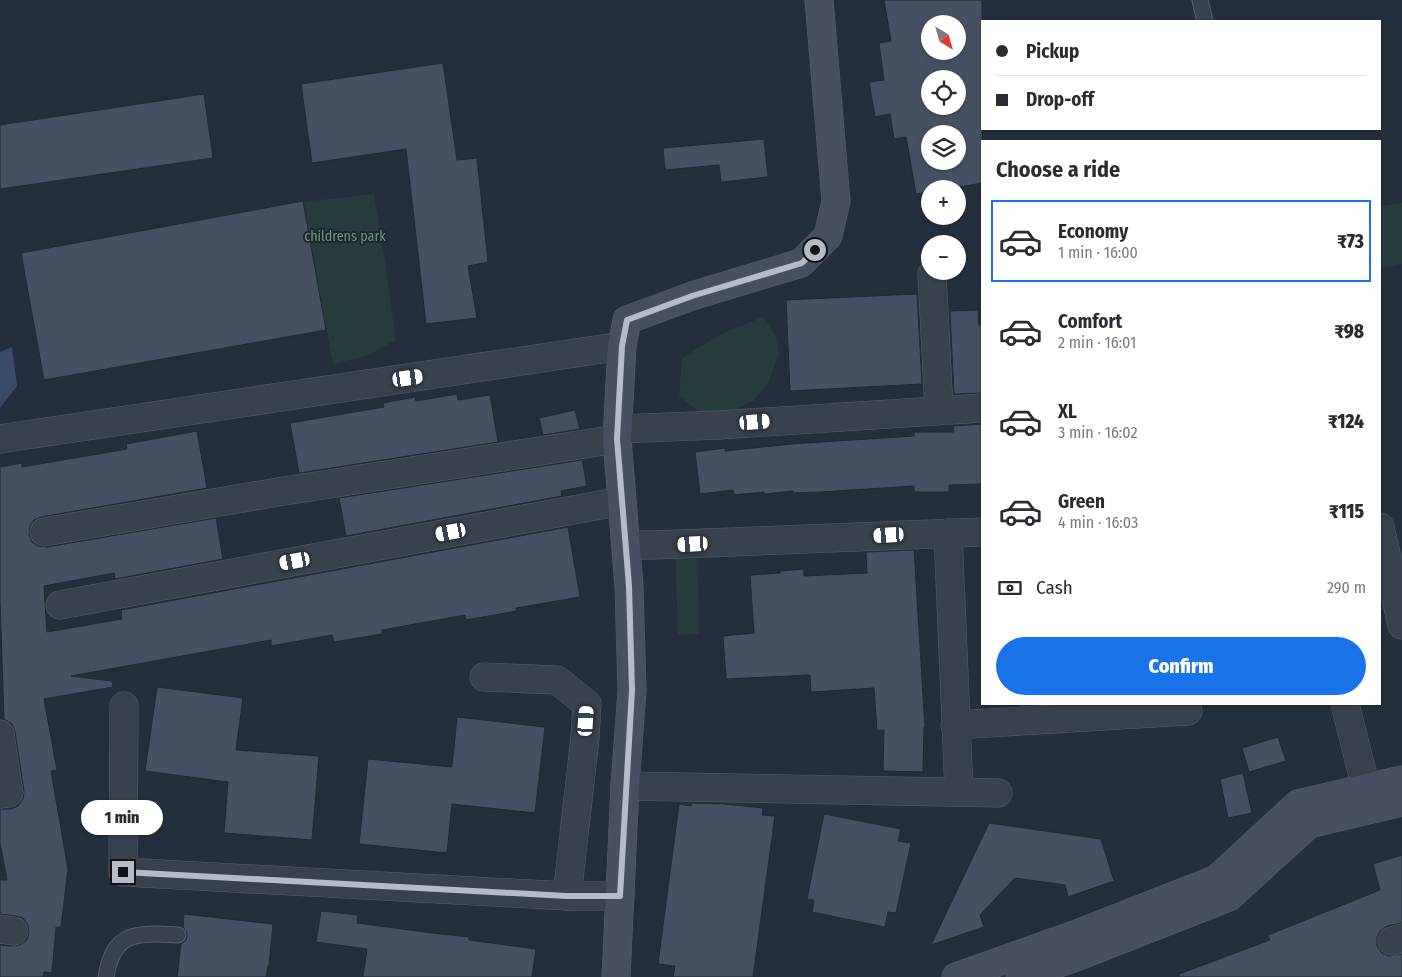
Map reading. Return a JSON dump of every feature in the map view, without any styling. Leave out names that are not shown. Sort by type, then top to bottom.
[{"type":"street","points":[[616,977],[625,786],[632,690],[629,586],[617,434],[622,346],[627,320],[692,296],[802,263],[828,236],[836,201],[820,0]]},
{"type":"street","points":[[932,280],[939,410]]},
{"type":"street","points":[[0,439],[622,346]]},
{"type":"street","points":[[44,532],[617,434],[719,425],[981,408]]},
{"type":"street","points":[[60,605],[622,500]]},
{"type":"street","points":[[1381,531],[1402,625]]},
{"type":"street","points":[[626,545],[981,532]]},
{"type":"street","points":[[948,533],[959,792]]},
{"type":"street","points":[[484,677],[557,680],[587,704],[585,738],[567,896]]},
{"type":"street","points":[[1345,705],[1366,788]]},
{"type":"street","points":[[124,706],[123,872],[567,896],[620,896]]},
{"type":"street","points":[[955,725],[1188,711]]},
{"type":"street","points":[[0,736],[9,793],[0,794]]},
{"type":"street","points":[[956,977],[1077,934],[1217,879],[1298,804],[1402,780]]},
{"type":"street","points":[[625,786],[998,793]]},
{"type":"street","points":[[1020,977],[1062,970],[1229,898],[1309,824],[1402,802]]},
{"type":"lane","points":[[1200,0],[1205,20]]},
{"type":"lane","points":[[106,977],[108,964],[118,944],[137,934],[178,935]]},
{"type":"green space","name":"childrens park","points":[[374,194],[396,340],[366,356],[333,364],[302,202]]},
{"type":"green space","points":[[1402,203],[1402,264],[1381,268],[1381,206]]},
{"type":"green space","points":[[763,317],[776,337],[779,354],[768,383],[753,401],[728,413],[702,413],[679,397],[682,358],[723,333]]},
{"type":"green space","points":[[697,550],[699,634],[678,635],[675,551]]},
{"type":"water","points":[[12,347],[17,386],[0,408],[0,352]]},
{"type":"building","points":[[884,0],[982,0],[981,183],[966,186],[966,180],[921,180],[921,193],[916,194],[906,137],[894,139],[890,114],[875,117],[869,82],[884,80],[879,43],[891,41]]},
{"type":"building","points":[[443,63],[457,160],[477,158],[488,262],[468,266],[477,318],[426,324],[406,149],[312,163],[301,84]]},
{"type":"building","points":[[204,94],[213,158],[0,189],[0,125]]},
{"type":"building","points":[[764,139],[768,177],[721,182],[719,165],[665,170],[663,148]]},
{"type":"building","points":[[303,201],[326,330],[44,380],[21,253]]},
{"type":"building","points":[[917,294],[922,384],[790,391],[786,300]]},
{"type":"building","points":[[978,310],[979,325],[981,325],[981,393],[954,394],[950,311]]},
{"type":"building","points":[[457,394],[458,400],[490,395],[498,442],[299,473],[290,423],[384,407],[383,403],[415,397],[416,401]]},
{"type":"building","points":[[575,410],[580,429],[543,435],[539,418]]},
{"type":"building","points":[[981,424],[981,484],[949,485],[949,492],[914,492],[914,486],[734,495],[733,490],[700,494],[695,452],[725,448],[725,451],[791,444],[914,436],[914,432],[954,432],[953,426]]},
{"type":"building","points":[[197,431],[207,488],[41,517],[34,520],[30,526],[29,535],[32,542],[38,546],[47,547],[216,518],[223,559],[115,579],[114,573],[44,586],[47,632],[122,619],[121,610],[568,527],[580,597],[516,608],[517,611],[466,620],[465,615],[382,630],[382,634],[334,642],[332,635],[271,646],[271,640],[71,676],[112,681],[113,687],[44,699],[57,770],[51,771],[68,869],[61,927],[56,927],[52,973],[44,972],[43,977],[0,977],[0,945],[20,945],[27,940],[29,933],[28,925],[23,918],[0,914],[0,880],[7,880],[0,843],[0,809],[11,809],[18,806],[23,799],[24,791],[15,732],[12,724],[4,719],[0,600],[0,467],[22,463],[22,467],[127,449],[126,444]]},
{"type":"building","points":[[582,460],[587,486],[561,491],[562,496],[346,536],[339,498]]},
{"type":"building","points":[[914,550],[925,727],[923,772],[883,771],[884,730],[877,731],[874,688],[811,692],[810,675],[726,679],[723,636],[754,633],[750,575],[804,569],[804,576],[867,573],[866,552]]},
{"type":"building","points":[[157,687],[243,698],[236,750],[319,756],[312,840],[224,833],[228,782],[145,771]]},
{"type":"building","points":[[457,717],[545,727],[535,813],[452,804],[447,853],[359,844],[368,759],[452,767]]},
{"type":"building","points":[[1278,737],[1286,761],[1249,772],[1242,748]]},
{"type":"building","points":[[1243,773],[1252,813],[1228,818],[1220,779]]},
{"type":"building","points":[[691,803],[763,808],[762,815],[775,816],[753,977],[673,977],[675,966],[658,964],[679,804],[691,806]]},
{"type":"building","points":[[824,814],[901,829],[898,841],[911,843],[896,913],[888,912],[885,927],[812,912],[814,900],[807,899]]},
{"type":"building","points":[[989,823],[1101,839],[1114,881],[1068,897],[1065,885],[1015,878],[980,915],[984,927],[931,945]]},
{"type":"building","points":[[1402,855],[1402,923],[1387,926],[1380,931],[1377,938],[1377,946],[1382,953],[1389,956],[1402,954],[1402,977],[1179,977],[1179,974],[1270,940],[1268,935],[1380,890],[1373,864]]},
{"type":"building","points":[[321,911],[358,915],[357,923],[469,937],[469,940],[536,949],[532,977],[363,977],[367,949],[316,942]]},
{"type":"building","points":[[184,914],[273,924],[269,966],[266,977],[177,977],[181,944],[186,940],[187,936],[183,927]]},
{"type":"route","points":[[123,872],[567,896],[620,896],[632,690],[629,586],[617,439],[622,346],[627,320],[692,296],[802,263],[815,250]]}]
